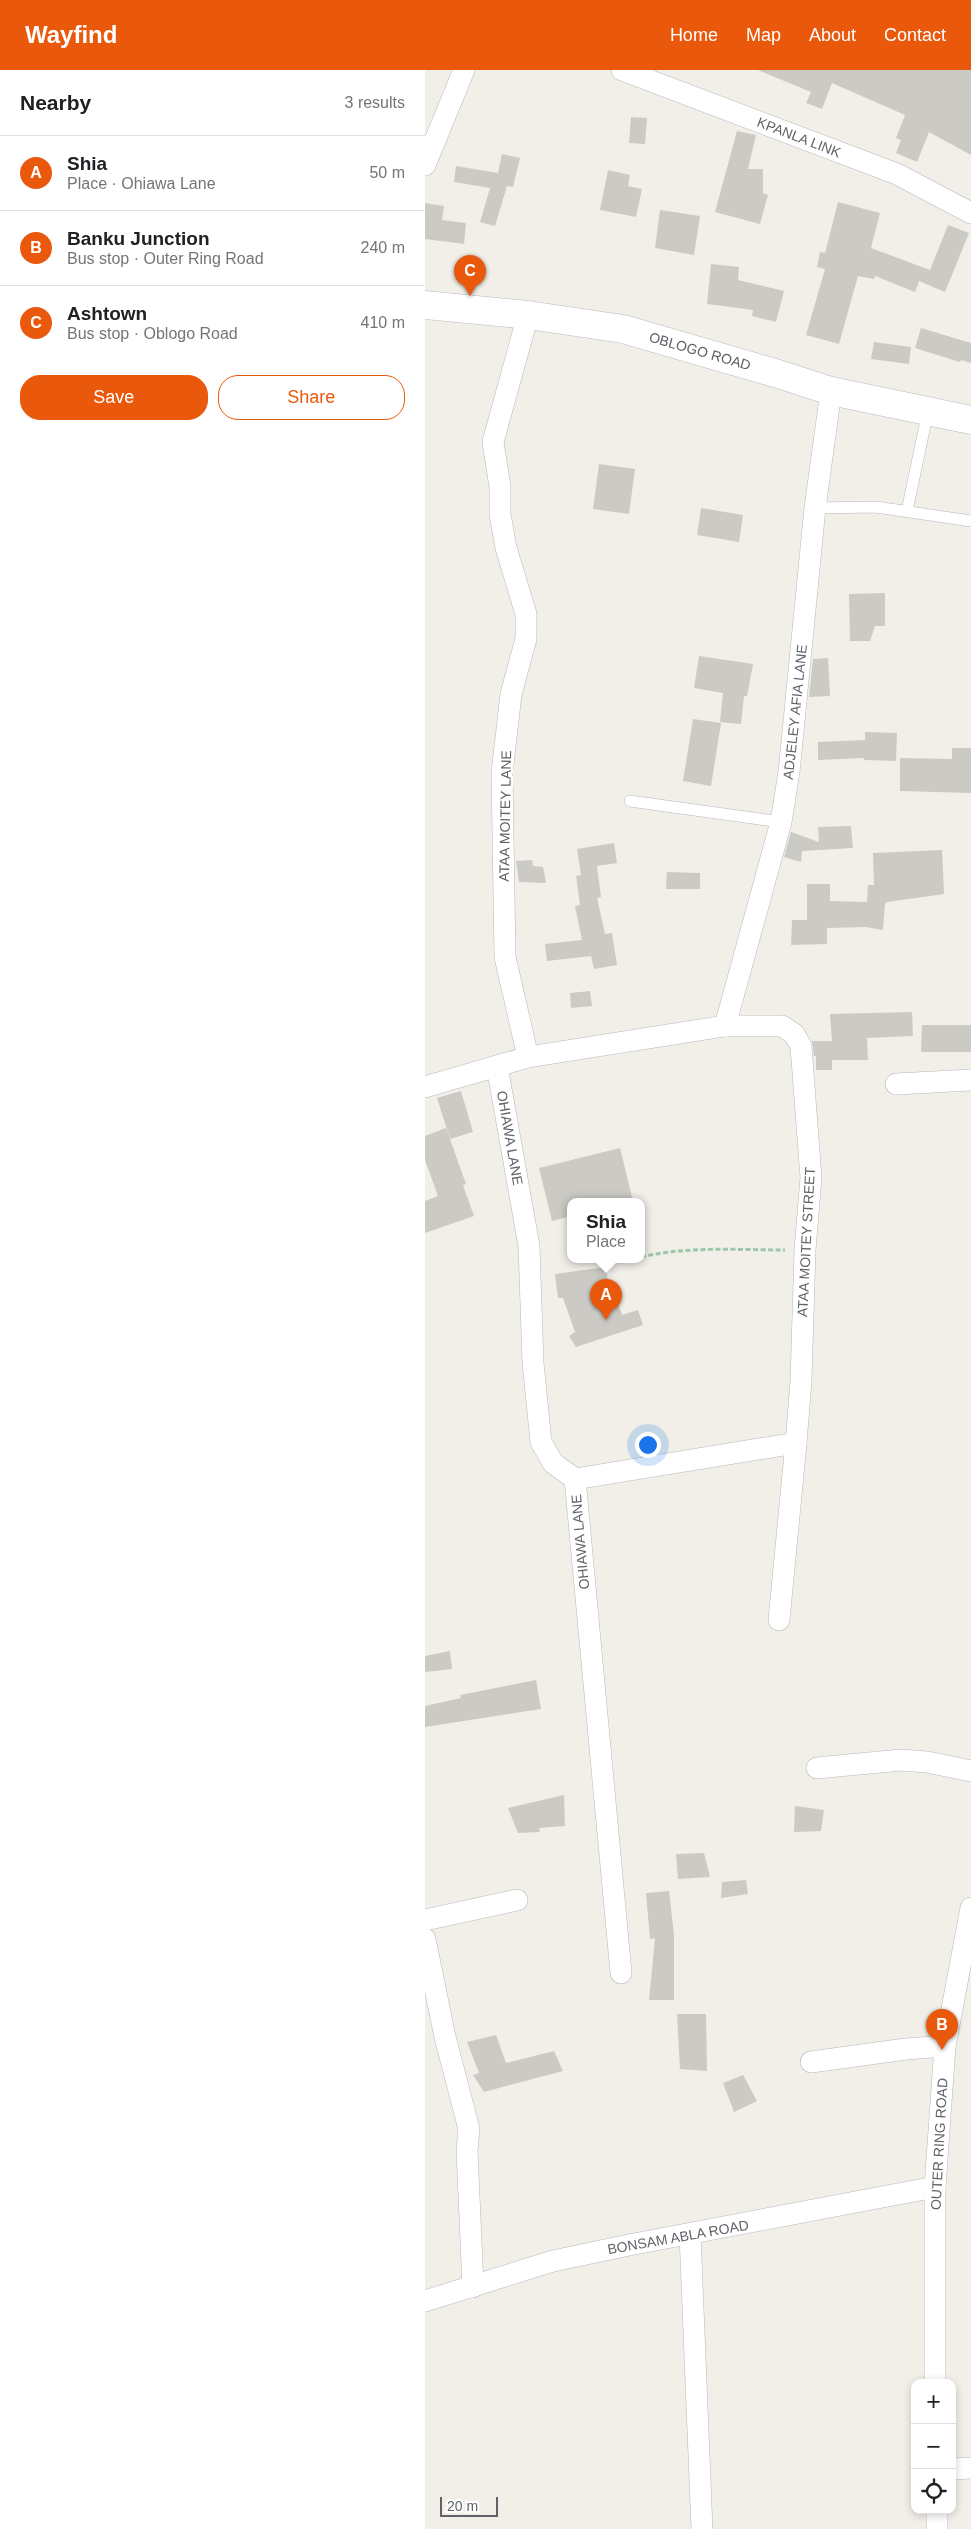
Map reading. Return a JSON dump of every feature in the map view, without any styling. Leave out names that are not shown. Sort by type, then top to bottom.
[{"type":"main road","name":"OBLOGO ROAD","points":[[425,305],[528,315],[623,329],[831,391],[928,409],[971,420]]},
{"type":"street","points":[[425,165],[464,70]]},
{"type":"street","name":"KPANLA LINK","points":[[622,70],[897,174],[971,213]]},
{"type":"street","name":"ATAA MOITEY LANE","points":[[528,315],[493,442],[499,487],[500,514],[506,548],[526,614],[526,638],[511,694],[502,773],[505,957],[528,1057]]},
{"type":"street","name":"ADJELEY AFIA LANE","points":[[725,1026],[781,822],[793,738],[815,508],[831,391]]},
{"type":"street","name":"ATAA MOITEY STREET","points":[[425,1087],[528,1057],[725,1026],[783,1026],[795,1034],[801,1046],[811,1178],[805,1250],[801,1381],[779,1620]]},
{"type":"street","name":"OHIAWA LANE","points":[[497,1066],[529,1246],[533,1363],[541,1442],[553,1463],[575,1479],[621,1974]]},
{"type":"street","points":[[896,1084],[971,1080]]},
{"type":"street","points":[[575,1479],[796,1443]]},
{"type":"street","points":[[817,1768],[901,1760],[934,1763],[971,1771]]},
{"type":"street","points":[[425,1920],[517,1900]]},
{"type":"street","name":"OUTER RING ROAD","points":[[935,2379],[935,2187],[945,2046],[971,1908]]},
{"type":"street","points":[[425,1939],[445,2037],[469,2129],[467,2150],[473,2287]]},
{"type":"street","points":[[811,2062],[906,2049],[945,2046]]},
{"type":"street","name":"BONSAM ABLA ROAD","points":[[425,2301],[553,2261],[935,2187]]},
{"type":"street","points":[[690,2234],[703,2529]]},
{"type":"street","points":[[956,2469],[971,2468]]},
{"type":"street","points":[[937,2514],[937,2529]]},
{"type":"lane","points":[[907,511],[928,409]]},
{"type":"lane","points":[[815,508],[877,507],[971,521]]},
{"type":"lane","points":[[630,801],[781,822]]},
{"type":"path","points":[[645,1256],[655,1253],[720,1250],[805,1250]]},
{"type":"building","points":[[758,70],[971,70],[971,155],[929,132],[917,162],[896,153],[901,140],[896,138],[905,115],[832,83],[822,109],[806,103],[811,92]]},
{"type":"building","points":[[631,117],[647,118],[645,144],[629,143]]},
{"type":"building","points":[[737,131],[756,135],[748,169],[763,169],[763,193],[768,195],[760,224],[715,212]]},
{"type":"building","points":[[502,154],[520,158],[513,187],[507,186],[495,226],[480,222],[490,188],[454,182],[456,166],[498,173]]},
{"type":"building","points":[[608,170],[630,175],[628,186],[642,189],[636,217],[600,210]]},
{"type":"building","points":[[838,202],[880,213],[871,248],[930,270],[948,225],[969,233],[945,292],[919,281],[915,292],[875,276],[874,279],[858,276],[839,344],[806,335],[825,269],[817,267],[820,252],[825,253]]},
{"type":"building","points":[[425,203],[444,206],[442,220],[466,223],[464,244],[425,239]]},
{"type":"building","points":[[660,210],[700,216],[694,255],[655,248]]},
{"type":"building","points":[[711,264],[739,267],[738,280],[784,291],[776,322],[752,316],[753,310],[707,304]]},
{"type":"building","points":[[921,328],[971,343],[971,363],[961,360],[960,362],[915,348]]},
{"type":"building","points":[[874,342],[911,347],[909,364],[871,359]]},
{"type":"building","points":[[599,464],[635,469],[629,514],[593,509]]},
{"type":"building","points":[[701,508],[743,515],[739,542],[697,535]]},
{"type":"building","points":[[885,593],[885,626],[875,626],[870,641],[850,641],[849,594]]},
{"type":"building","points":[[699,656],[753,664],[747,696],[744,696],[741,724],[720,722],[723,693],[694,688]]},
{"type":"building","points":[[828,658],[830,696],[809,697],[813,659]]},
{"type":"building","points":[[693,719],[721,723],[711,786],[683,781]]},
{"type":"building","points":[[865,732],[897,733],[896,761],[864,760],[864,758],[818,760],[818,742],[865,740]]},
{"type":"building","points":[[952,748],[971,748],[971,793],[900,791],[900,758],[952,759]]},
{"type":"building","points":[[851,826],[853,848],[802,851],[801,862],[784,857],[791,832],[819,842],[818,827]]},
{"type":"building","points":[[614,843],[617,863],[597,866],[601,897],[597,898],[605,934],[612,933],[617,965],[594,969],[591,956],[547,961],[545,944],[582,940],[575,906],[580,905],[576,876],[581,875],[577,849]]},
{"type":"building","points":[[942,850],[944,894],[887,902],[885,904],[883,930],[866,927],[827,928],[827,944],[791,945],[792,920],[807,920],[807,884],[830,884],[830,901],[867,902],[868,885],[874,885],[873,853]]},
{"type":"building","points":[[532,860],[533,866],[543,867],[546,883],[519,882],[516,861]]},
{"type":"building","points":[[667,872],[700,873],[700,889],[666,889]]},
{"type":"building","points":[[590,991],[592,1006],[571,1008],[570,993]]},
{"type":"building","points":[[912,1012],[913,1036],[867,1038],[868,1060],[832,1060],[832,1070],[816,1070],[816,1056],[814,1056],[812,1041],[832,1041],[830,1014]]},
{"type":"building","points":[[922,1025],[971,1025],[971,1052],[921,1052]]},
{"type":"building","points":[[461,1091],[473,1132],[450,1139],[437,1098]]},
{"type":"building","points":[[446,1128],[466,1184],[463,1185],[474,1216],[425,1233],[425,1201],[438,1196],[425,1160],[425,1136]]},
{"type":"building","points":[[620,1148],[632,1198],[567,1198],[567,1217],[552,1221],[539,1168]]},
{"type":"building","points":[[606,1267],[611,1303],[617,1301],[622,1315],[638,1310],[643,1325],[576,1347],[569,1336],[575,1332],[563,1298],[558,1298],[555,1274]]},
{"type":"building","points":[[450,1651],[452,1669],[425,1672],[425,1656]]},
{"type":"building","points":[[536,1680],[541,1709],[425,1727],[425,1706],[461,1698],[460,1695]]},
{"type":"building","points":[[564,1795],[565,1826],[539,1828],[540,1832],[518,1833],[508,1808]]},
{"type":"building","points":[[795,1806],[824,1810],[821,1831],[794,1832]]},
{"type":"building","points":[[704,1853],[710,1877],[678,1879],[676,1854]]},
{"type":"building","points":[[746,1880],[748,1894],[721,1898],[722,1882]]},
{"type":"building","points":[[669,1891],[674,1935],[674,2000],[649,2000],[655,1938],[650,1939],[646,1893]]},
{"type":"building","points":[[677,2014],[706,2014],[707,2071],[680,2069]]},
{"type":"building","points":[[496,2035],[506,2063],[554,2051],[563,2071],[484,2092],[473,2075],[479,2073],[467,2042]]},
{"type":"building","points":[[743,2075],[757,2101],[734,2112],[723,2083]]},
{"type":"place","name":"Ashtown","points":[[470,296]]},
{"type":"place","name":"Shia","points":[[606,1320]]},
{"type":"place","name":"Banku Junction","points":[[942,2050]]}]
